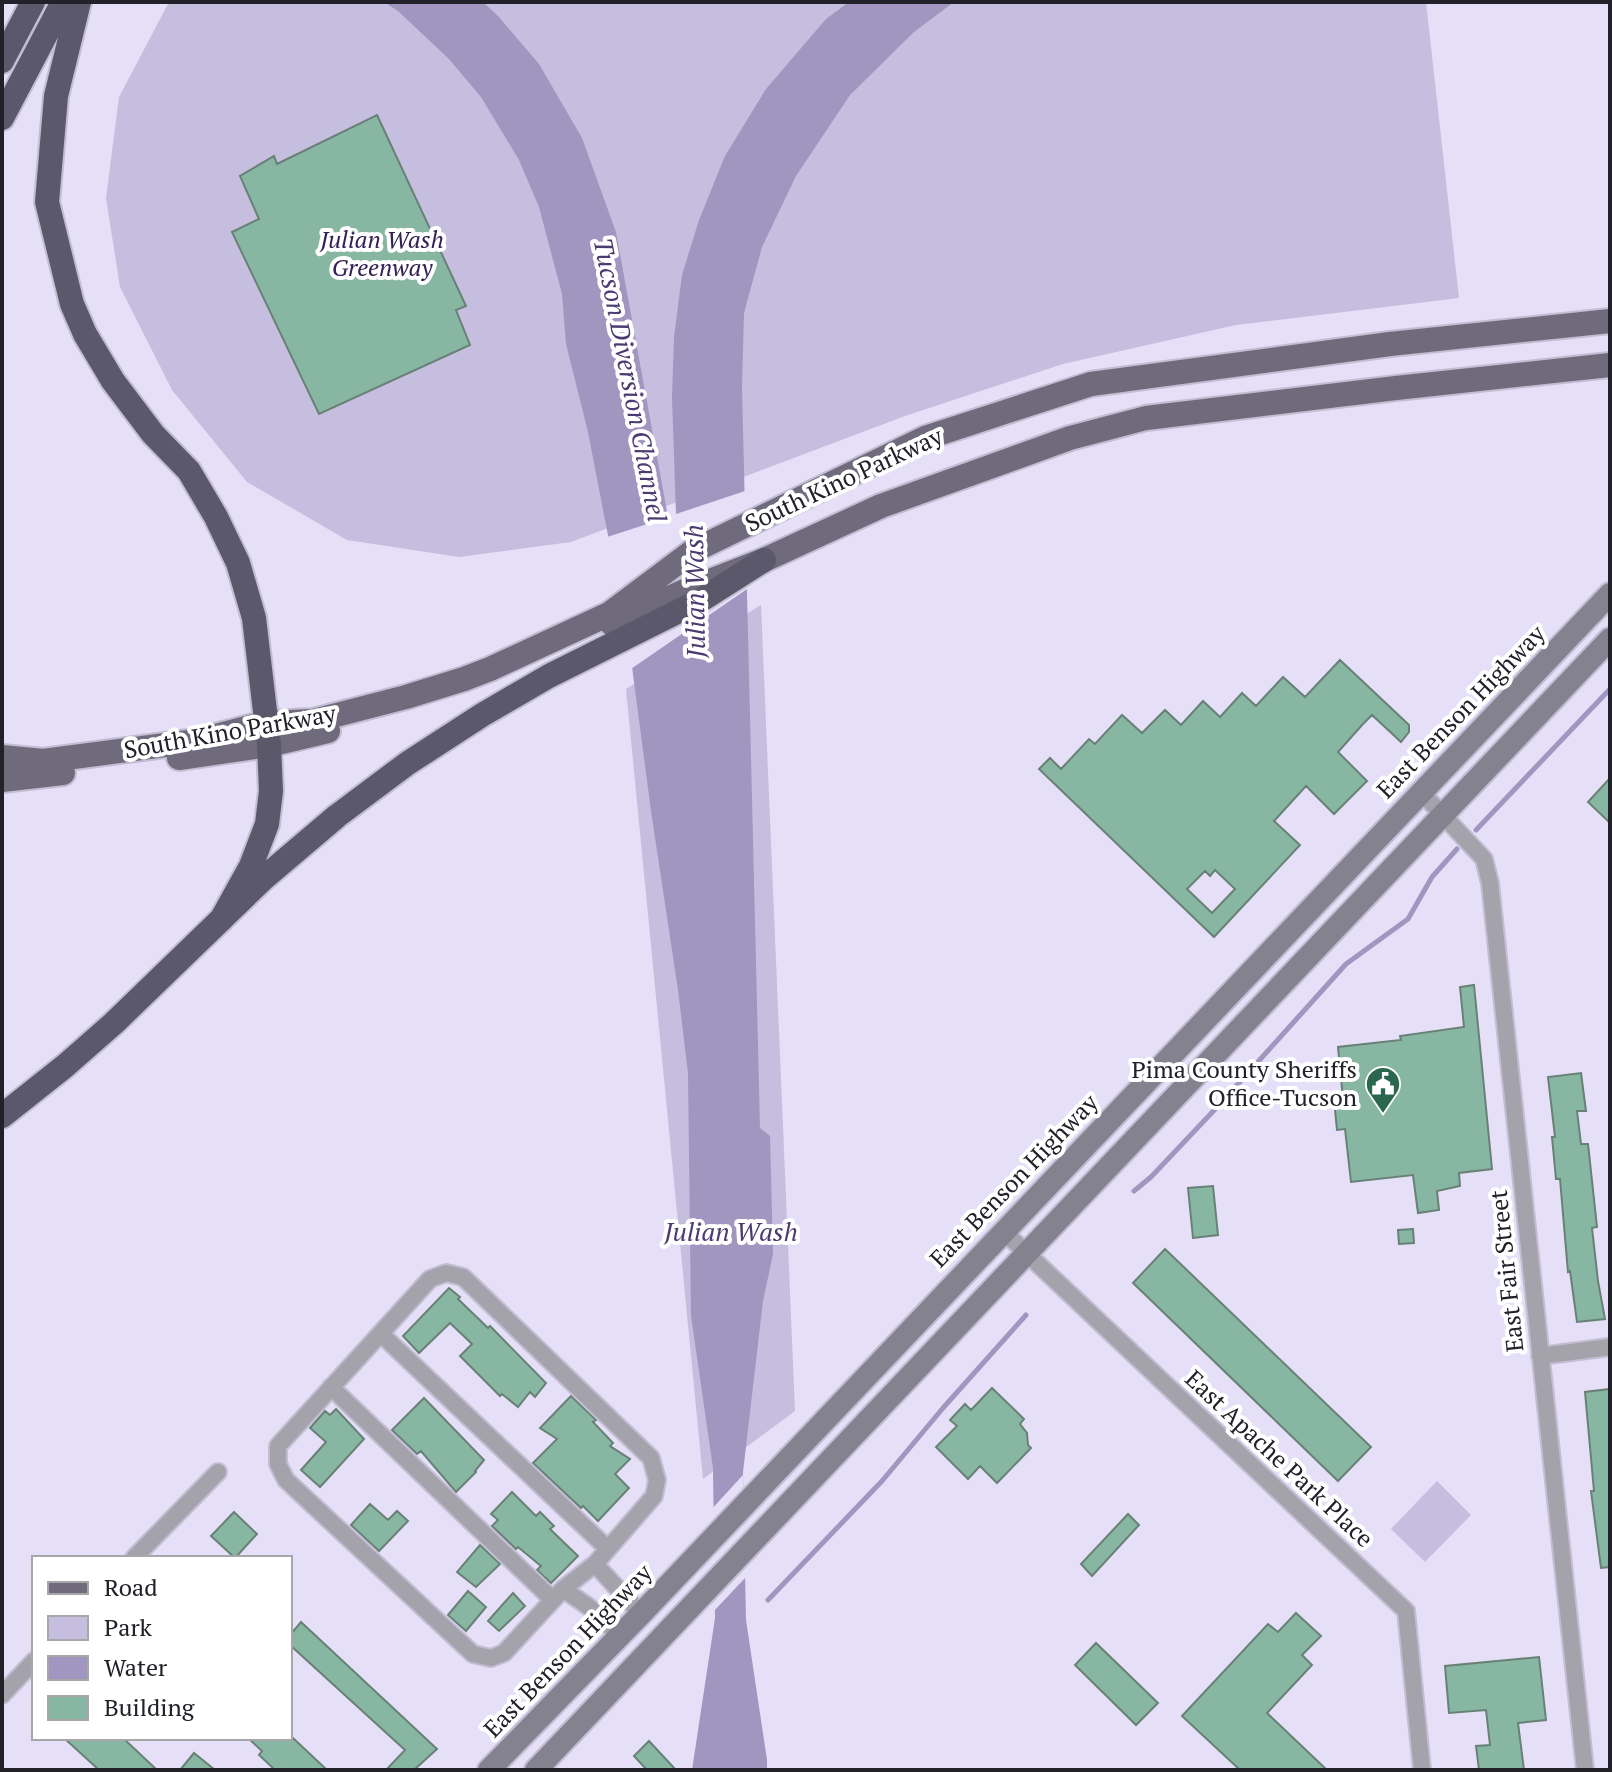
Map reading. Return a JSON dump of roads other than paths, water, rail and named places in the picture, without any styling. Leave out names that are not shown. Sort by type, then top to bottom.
[{"type":"highway","points":[[2,61],[33,2]]},
{"type":"highway","points":[[2,118],[63,2]]},
{"type":"highway","points":[[79,2],[56,96],[47,202],[64,276],[72,304],[99,359],[153,434],[189,471],[216,517],[238,563],[254,618],[271,791],[267,824],[251,866],[221,920]]},
{"type":"highway","points":[[2,1116],[114,1023],[264,878],[337,816],[408,763],[520,693],[610,628],[701,600],[764,560]]},
{"type":"main road","name":"South Kino Parkway","points":[[2,780],[223,753],[267,734],[406,697],[610,628],[693,551],[925,438],[1091,384],[1390,344],[1610,321]]},
{"type":"main road","name":"South Kino Parkway","points":[[764,560],[881,506],[1070,438],[1146,418],[1610,365]]},
{"type":"main road","name":"East Benson Highway","points":[[489,1770],[1610,594]]},
{"type":"main road","points":[[536,1770],[1610,639]]},
{"type":"main road","name":"South Kino Parkway","points":[[2,757],[43,761],[267,734]]},
{"type":"street","name":"East Fair Street","points":[[1421,792],[1484,859],[1490,883],[1585,1770]]},
{"type":"street","name":"East Apache Park Place","points":[[1003,1231],[1406,1611],[1422,1770]]},
{"type":"street","points":[[446,1273],[463,1277],[651,1458],[657,1480],[654,1496],[595,1564],[558,1595],[504,1653],[491,1658],[473,1654],[286,1480],[278,1464],[278,1446],[331,1387],[430,1279],[446,1273]]},
{"type":"street","points":[[381,1334],[608,1549]]},
{"type":"street","points":[[1540,1356],[1610,1347]]},
{"type":"street","points":[[331,1387],[558,1595],[589,1607],[619,1635]]},
{"type":"street","points":[[136,1556],[218,1472]]},
{"type":"street","points":[[595,1564],[641,1614]]},
{"type":"street","points":[[2,1695],[32,1663]]},
{"type":"water","name":"Julian Wash","points":[[384,2],[483,2],[539,64],[582,138],[616,232],[678,572],[672,397],[674,337],[682,275],[699,220],[725,156],[766,89],[826,19],[849,2],[954,2],[914,32],[850,95],[796,176],[762,247],[744,313],[742,387],[760,1128],[770,1136],[773,1254],[763,1301],[743,1472],[746,1620],[767,1770],[692,1770],[715,1618],[713,1468],[691,1316],[688,1073],[629,644],[588,432],[566,344],[562,294],[539,207],[519,160],[481,97],[449,59],[398,11]]},
{"type":"waterway","points":[[1476,830],[1610,689]]},
{"type":"waterway","points":[[1134,1191],[1220,1104],[1346,964],[1408,919],[1432,877],[1457,849]]},
{"type":"waterway","points":[[768,1600],[882,1481],[1026,1315]]},
{"type":"place","name":"Pima County Sheriffs Office-Tucson","points":[[1383,1115]]},
{"type":"park label","name":"Julian Wash Greenway","points":[[382,254]]},
{"type":"water label","name":"Tucson Diversion Channel","points":[[630,380]]}]
